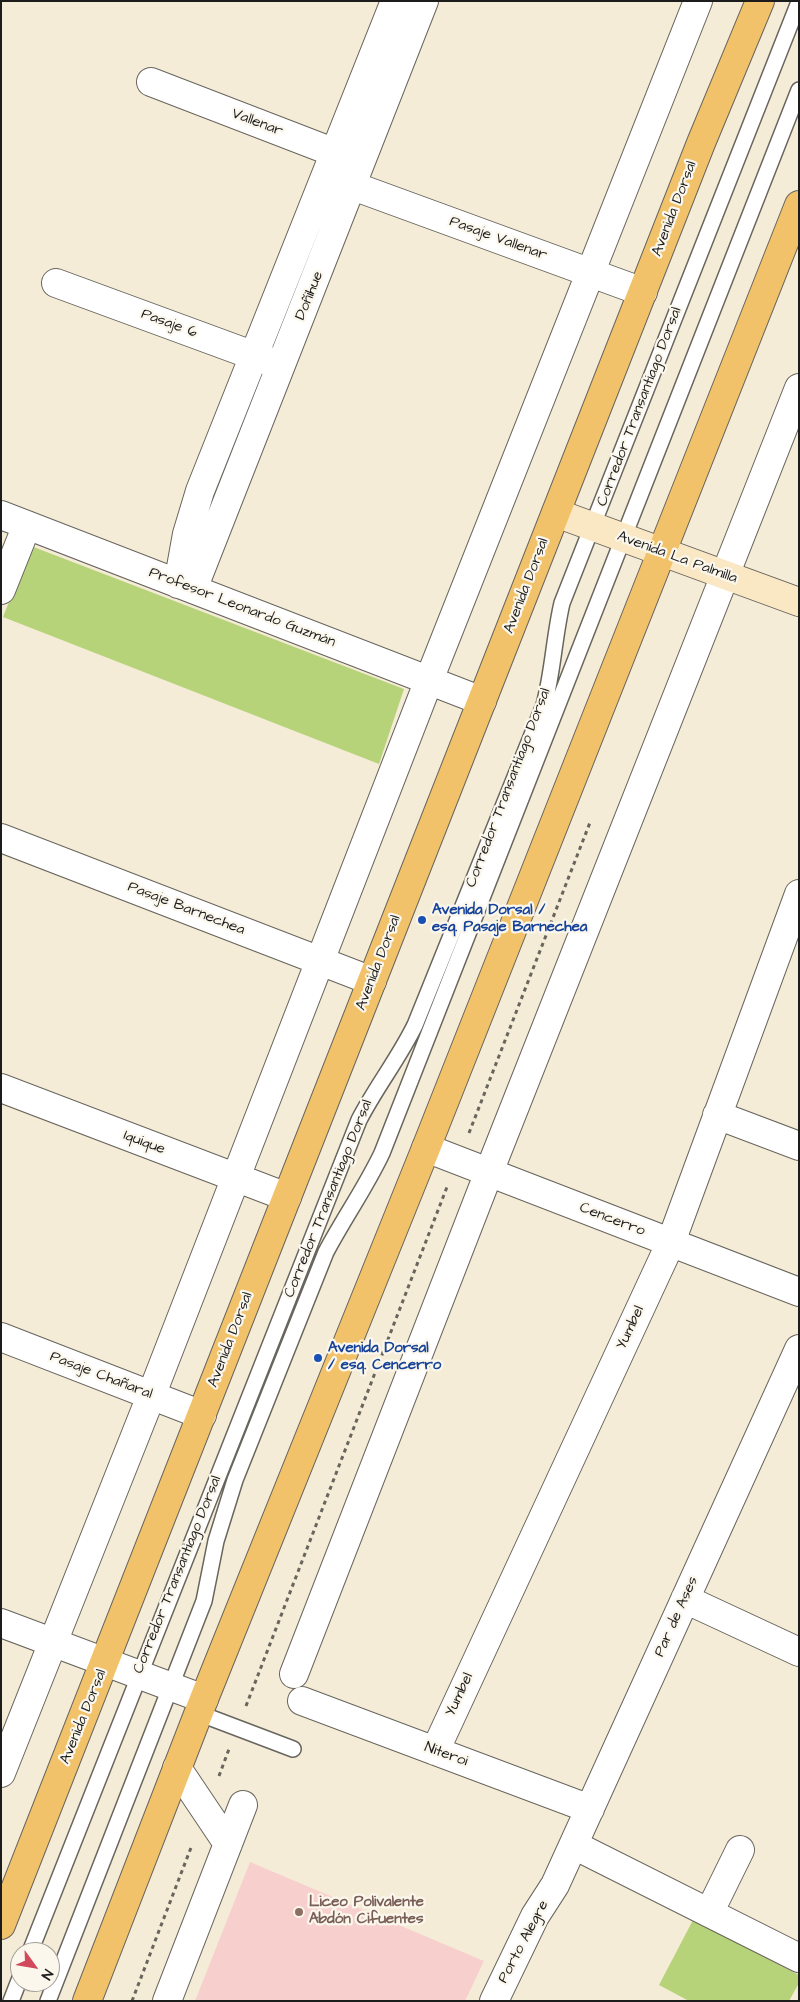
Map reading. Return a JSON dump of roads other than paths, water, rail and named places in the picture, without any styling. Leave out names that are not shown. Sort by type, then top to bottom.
[{"type":"main road","name":"Avenida Dorsal","points":[[1,1925],[643,292],[760,1]]},
{"type":"main road","points":[[87,2001],[201,1706],[426,1148],[660,551],[799,205]]},
{"type":"street","name":"Doñihue","points":[[186,586],[187,534],[200,491],[395,1]]},
{"type":"street","name":"Doñihue","points":[[186,586],[282,366],[424,1]]},
{"type":"street","points":[[1,1773],[152,1396],[234,1177],[698,1]]},
{"type":"street","name":"Vallenar","points":[[151,82],[334,152],[358,174]]},
{"type":"street","name":"Pasaje Vallenar","points":[[358,174],[591,273],[643,292]]},
{"type":"street","name":"Pasaje 6","points":[[56,283],[282,366]]},
{"type":"street","points":[[294,1674],[488,1172],[799,388]]},
{"type":"street","name":"Avenida La Palmilla","points":[[556,513],[799,602]]},
{"type":"street","name":"Profesor Leonardo Guzmán","points":[[1,515],[482,701]]},
{"type":"street","points":[[1,590],[27,525]]},
{"type":"street","name":"Pasaje Barnechea","points":[[1,838],[372,980]]},
{"type":"street","name":"Yumbel","points":[[434,1751],[670,1242],[799,894]]},
{"type":"street","name":"Iquique","points":[[1,1088],[287,1197]]},
{"type":"street","points":[[717,1115],[799,1146]]},
{"type":"street","name":"Cencerro","points":[[426,1148],[799,1292]]},
{"type":"street","name":"Pasaje Chañaral","points":[[1,1337],[202,1415]]},
{"type":"street","name":"Par de Ases","points":[[555,1885],[799,1349]]},
{"type":"street","points":[[685,1599],[799,1652]]},
{"type":"street","points":[[1,1623],[170,1686],[201,1706]]},
{"type":"street","name":"Niteroi","points":[[302,1701],[590,1809]]},
{"type":"street","points":[[177,1768],[228,1844]]},
{"type":"street","points":[[167,2001],[243,1805]]},
{"type":"street","points":[[574,1845],[799,1958]]},
{"type":"street","points":[[709,1913],[740,1850]]},
{"type":"street","name":"Porto Alegre","points":[[494,2001],[534,1916],[555,1885]]},
{"type":"lane","name":"Corredor Transantiago Dorsal","points":[[34,1942],[359,1120],[372,1095],[403,1049],[415,1024],[544,705],[550,684],[555,634],[562,604],[799,2]]},
{"type":"lane","name":"Corredor Transantiago Dorsal","points":[[48,2001],[204,1601],[216,1541],[235,1480],[326,1252],[367,1185],[382,1153],[799,90]]},
{"type":"lane","points":[[201,1706],[293,1749]]},
{"type":"place","name":"Avenida Dorsal / esq. Pasaje Barnechea","points":[[422,920]]},
{"type":"place","name":"Avenida Dorsal / esq. Cencerro","points":[[318,1358]]},
{"type":"place","name":"Liceo Polivalente Abdón Cifuentes","points":[[299,1912]]}]
